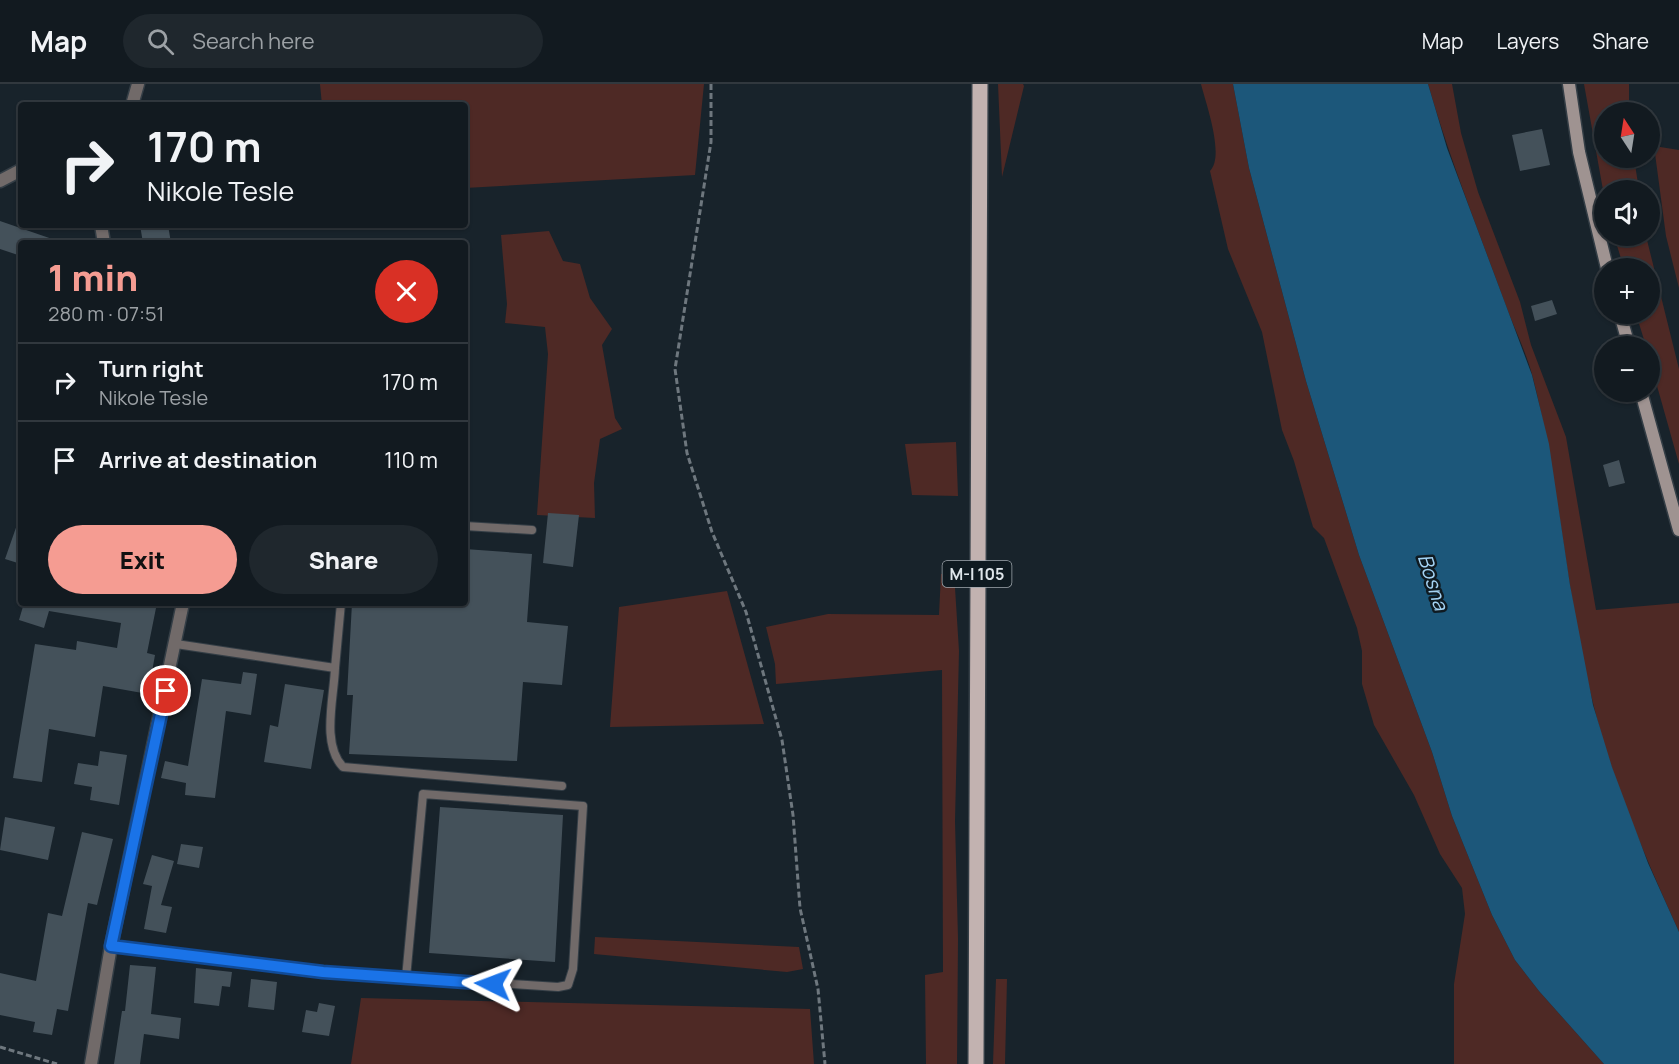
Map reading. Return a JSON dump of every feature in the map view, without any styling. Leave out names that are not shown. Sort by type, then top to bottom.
[{"type":"main road","name":"M-I 105","points":[[976,1064],[980,84]]},
{"type":"main road","points":[[1569,84],[1579,152],[1605,258]]},
{"type":"main road","points":[[1644,402],[1679,530]]},
{"type":"street","points":[[133,102],[138,84]]},
{"type":"street","points":[[0,181],[18,172]]},
{"type":"street","points":[[91,1064],[111,946],[182,606]]},
{"type":"lane","points":[[468,526],[532,530]]},
{"type":"lane","points":[[340,606],[331,744],[335,759],[343,767],[562,786]]},
{"type":"lane","points":[[176,644],[336,668]]},
{"type":"lane","points":[[111,946],[323,972],[406,978],[558,987],[568,985],[573,969],[583,806],[423,794],[406,978]]},
{"type":"path","points":[[711,84],[711,142],[675,369],[687,453],[712,532],[746,612],[782,740],[793,815],[800,908],[818,989],[825,1064]]},
{"type":"path","points":[[0,1047],[57,1064]]},
{"type":"shaded area","points":[[320,84],[704,84],[695,175],[468,188],[468,102],[322,102]]},
{"type":"shaded area","points":[[998,84],[1023,84],[1024,86],[1002,177]]},
{"type":"shaded area","points":[[1201,84],[1233,84],[1249,168],[1306,381],[1359,555],[1432,752],[1452,816],[1492,915],[1515,960],[1539,991],[1604,1064],[1454,1064],[1454,984],[1465,914],[1462,888],[1440,854],[1414,795],[1374,725],[1362,684],[1362,651],[1357,628],[1324,538],[1313,527],[1294,461],[1282,430],[1262,332],[1228,249],[1210,171],[1216,154],[1215,142]]},
{"type":"shaded area","points":[[1428,84],[1452,84],[1461,133],[1478,192],[1520,302],[1531,345],[1566,437],[1596,610],[1679,603],[1679,932],[1631,819],[1601,732],[1576,622],[1550,459],[1533,378],[1455,168]]},
{"type":"shaded area","points":[[1584,84],[1629,84],[1629,102],[1594,102],[1594,140]]},
{"type":"shaded area","points":[[1660,147],[1679,150],[1679,288],[1666,236],[1657,168],[1660,168]]},
{"type":"shaded area","points":[[1599,168],[1636,168],[1637,180],[1601,180]]},
{"type":"shaded area","points":[[549,231],[563,261],[580,264],[590,298],[612,329],[602,345],[615,418],[622,429],[600,439],[594,483],[595,518],[537,515],[548,354],[545,327],[505,323],[507,304],[501,235]]},
{"type":"shaded area","points":[[1617,246],[1648,246],[1651,258],[1621,258]]},
{"type":"shaded area","points":[[1660,292],[1679,369],[1679,464],[1660,397],[1660,336],[1643,336],[1639,324],[1660,324]]},
{"type":"shaded area","points":[[956,442],[958,496],[912,495],[905,444]]},
{"type":"shaded area","points":[[954,572],[959,651],[955,821],[958,939],[957,1064],[926,1064],[925,975],[943,972],[942,670],[776,684],[775,664],[766,627],[828,614],[939,615],[941,574]]},
{"type":"shaded area","points":[[727,591],[764,724],[610,727],[619,607]]},
{"type":"shaded area","points":[[595,937],[799,947],[803,969],[787,972],[594,954]]},
{"type":"shaded area","points":[[996,979],[1007,979],[1005,1064],[993,1064]]},
{"type":"shaded area","points":[[361,998],[810,1009],[814,1064],[351,1064]]},
{"type":"water","name":"Bosna","points":[[1233,84],[1428,84],[1447,148],[1532,375],[1549,444],[1570,585],[1593,705],[1612,767],[1648,863],[1679,932],[1679,1064],[1604,1064],[1539,991],[1515,960],[1492,915],[1452,816],[1432,752],[1359,555],[1306,381],[1249,168]]},
{"type":"building","points":[[1542,129],[1550,165],[1520,171],[1512,135]]},
{"type":"building","points":[[0,221],[55,240],[18,240],[18,255],[0,249]]},
{"type":"building","points":[[140,228],[168,228],[170,240],[142,240]]},
{"type":"building","points":[[1552,300],[1557,314],[1535,321],[1531,306]]},
{"type":"building","points":[[1619,460],[1625,483],[1609,487],[1603,465]]},
{"type":"building","points":[[548,513],[579,515],[573,567],[543,563]]},
{"type":"building","points":[[18,522],[18,563],[5,559]]},
{"type":"building","points":[[468,549],[532,554],[527,622],[568,626],[562,685],[523,682],[517,761],[349,754],[353,695],[347,695],[352,606],[468,606]]},
{"type":"building","points":[[23,606],[156,606],[147,653],[155,655],[148,694],[103,686],[95,737],[49,729],[42,782],[13,778],[35,644],[76,650],[77,641],[117,648],[121,623],[49,611],[44,628],[19,620]]},
{"type":"building","points":[[243,672],[257,674],[251,715],[226,711],[215,798],[185,795],[186,783],[161,778],[165,761],[188,766],[202,679],[241,684]]},
{"type":"building","points":[[285,684],[324,690],[311,769],[264,762],[270,725],[278,727]]},
{"type":"building","points":[[100,751],[127,755],[119,805],[90,800],[92,787],[74,784],[78,763],[98,766]]},
{"type":"building","points":[[440,807],[563,815],[555,962],[429,953]]},
{"type":"building","points":[[5,817],[55,827],[48,860],[0,850]]},
{"type":"building","points":[[82,832],[113,839],[97,905],[88,903],[68,1011],[57,1009],[52,1035],[33,1032],[35,1022],[0,1015],[0,973],[36,981],[48,913],[62,916]]},
{"type":"building","points":[[181,844],[203,847],[199,868],[177,864]]},
{"type":"building","points":[[152,855],[174,861],[161,905],[172,907],[166,933],[144,929],[152,886],[143,884]]},
{"type":"building","points":[[130,965],[156,967],[151,1014],[181,1018],[179,1039],[144,1034],[140,1064],[114,1064],[122,1011],[125,1011]]},
{"type":"building","points":[[196,968],[232,972],[230,987],[222,986],[219,1006],[194,1003]]},
{"type":"building","points":[[251,979],[277,982],[274,1010],[248,1007]]},
{"type":"building","points":[[319,1003],[335,1006],[329,1036],[302,1032],[306,1010],[317,1012]]},
{"type":"route","points":[[166,691],[111,946],[323,972],[493,984]]}]
